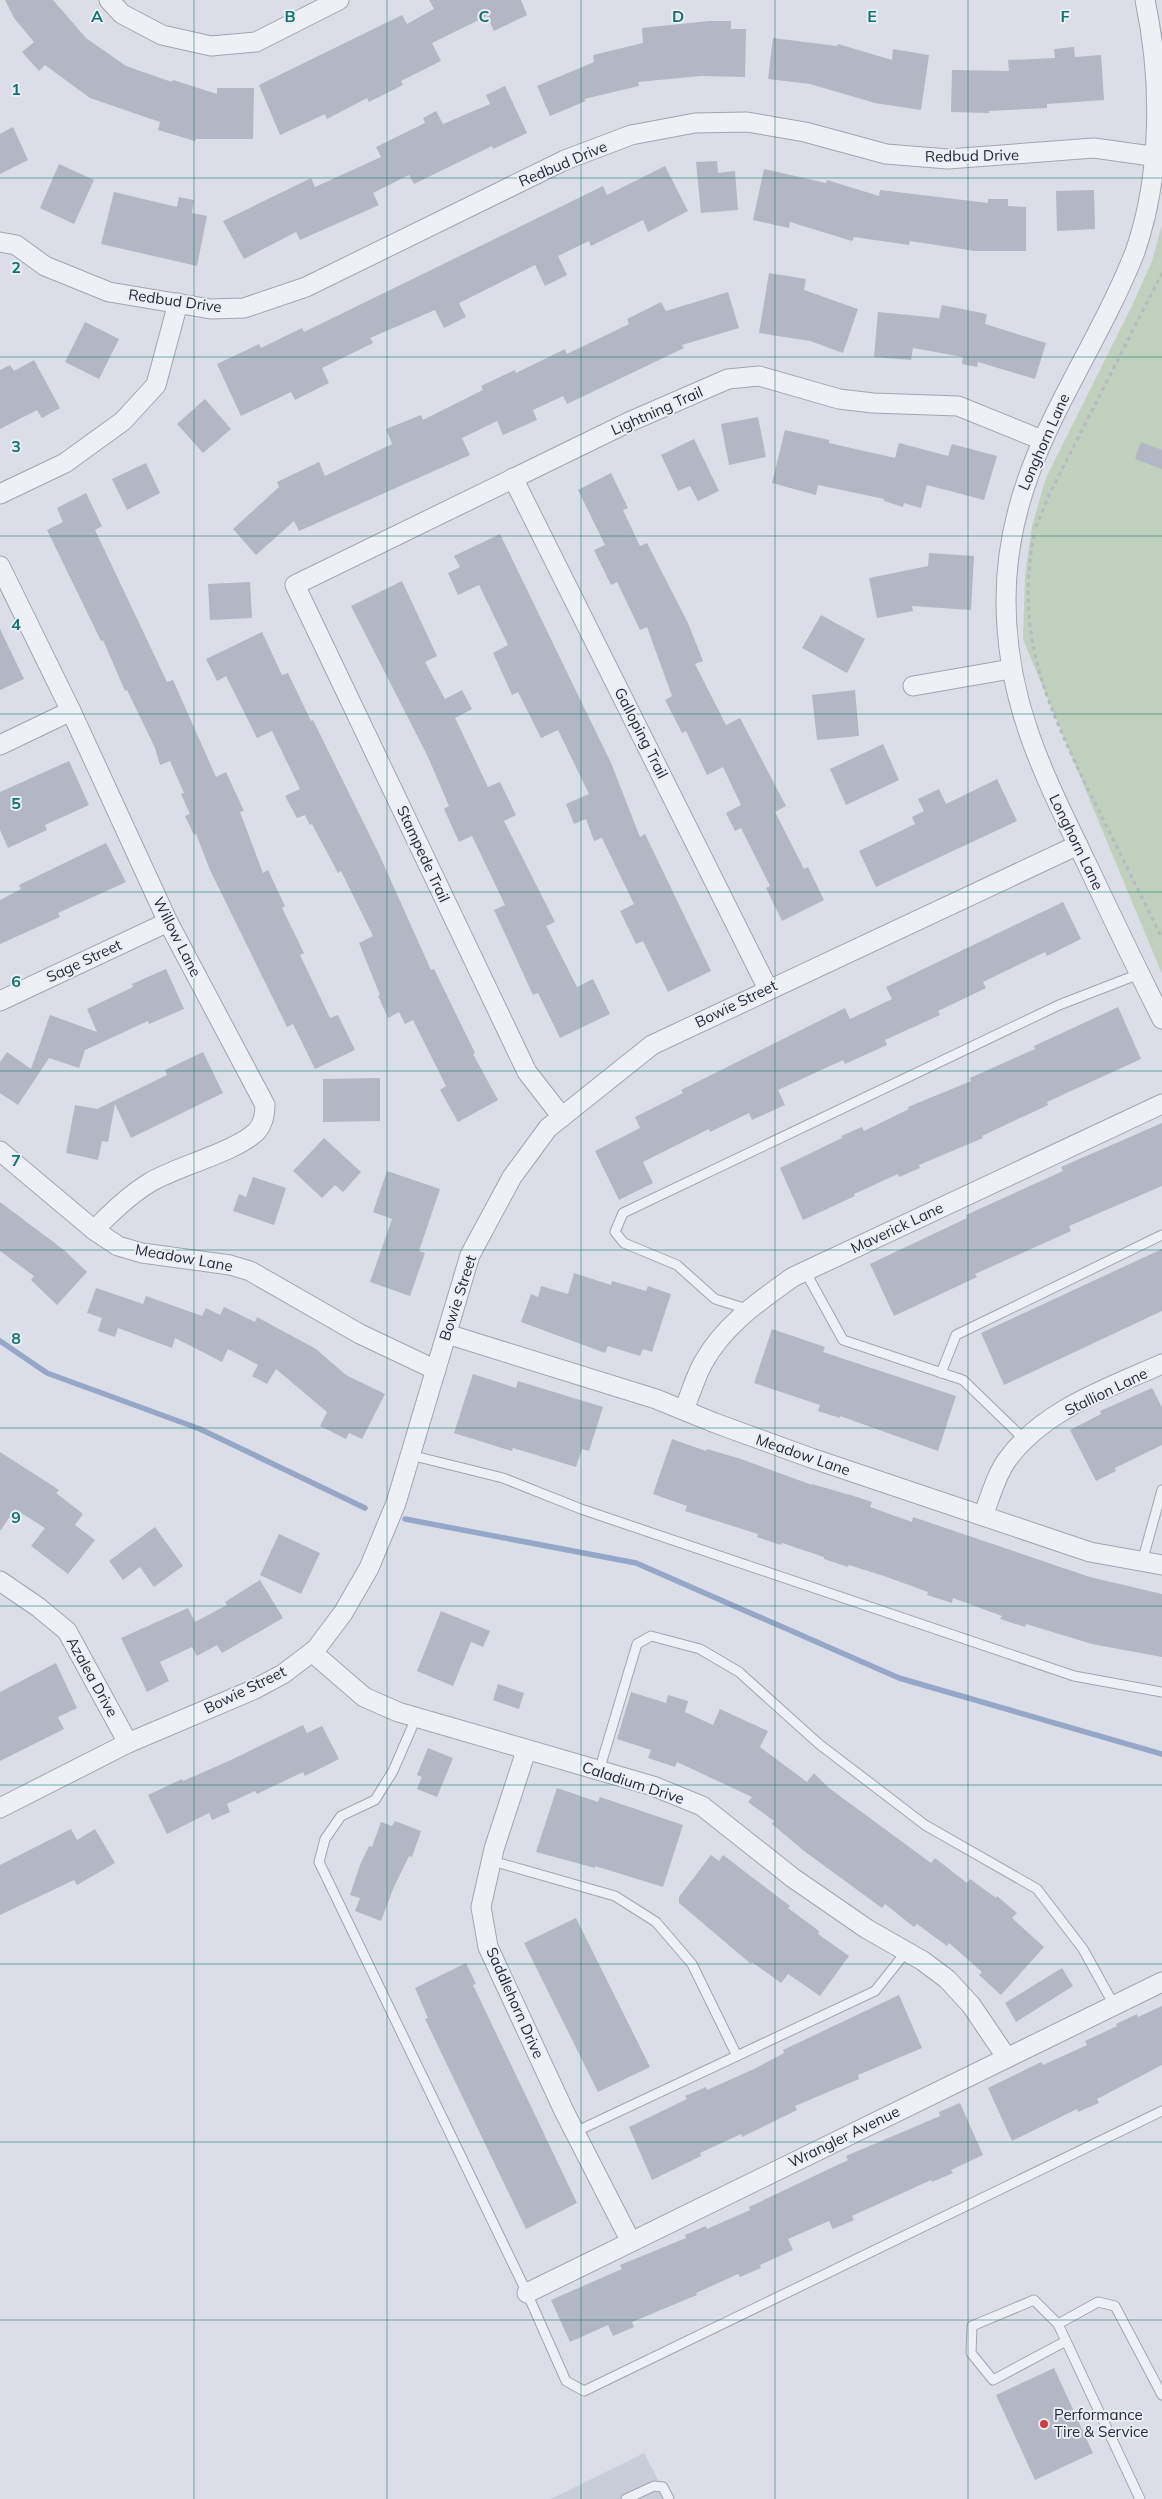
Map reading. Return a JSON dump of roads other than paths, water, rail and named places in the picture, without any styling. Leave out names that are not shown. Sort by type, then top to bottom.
[{"type":"street","points":[[109,0],[122,14],[162,35],[211,46],[256,42],[339,0]]},
{"type":"street","name":"Longhorn Lane","points":[[1145,0],[1152,26],[1158,73],[1158,156],[1155,186],[1136,251],[1042,440],[1023,486],[1009,549],[1006,600],[1011,669],[1023,718],[1034,751],[1162,1019]]},
{"type":"street","name":"Redbud Drive","points":[[0,242],[16,245],[45,266],[110,292],[211,309],[244,308],[306,287],[565,160],[631,135],[695,123],[747,122],[805,132],[886,154],[948,159],[1094,148],[1158,156]]},
{"type":"street","points":[[0,494],[65,463],[122,421],[156,385],[178,304]]},
{"type":"street","name":"Lightning Trail","points":[[295,585],[628,422],[728,379],[760,376],[839,398],[873,403],[958,406],[1042,440]]},
{"type":"street","name":"Galloping Trail","points":[[513,478],[768,989]]},
{"type":"street","name":"Willow Lane","points":[[0,566],[71,711],[168,922],[266,1105],[258,1130],[241,1142],[150,1182],[123,1201],[94,1230]]},
{"type":"street","name":"Stampede Trail","points":[[295,585],[527,1072],[562,1117]]},
{"type":"street","points":[[913,686],[1011,669]]},
{"type":"street","points":[[0,745],[71,711]]},
{"type":"street","name":"Bowie Street","points":[[0,1808],[128,1743],[255,1689],[283,1674],[312,1652],[343,1613],[369,1568],[396,1503],[475,1247],[512,1178],[548,1128],[652,1045],[1078,845]]},
{"type":"street","name":"Sage Street","points":[[0,1001],[168,922]]},
{"type":"street","name":"Maverick Lane","points":[[684,1410],[703,1364],[722,1336],[747,1310],[792,1277],[1162,1104]]},
{"type":"street","name":"Meadow Lane","points":[[0,1151],[94,1230],[118,1246],[142,1253],[230,1265],[250,1271],[360,1334],[436,1370]]},
{"type":"street","name":"Meadow Lane","points":[[447,1334],[656,1398],[811,1458],[1090,1552],[1162,1565]]},
{"type":"street","name":"Stallion Lane","points":[[983,1516],[1006,1461],[1034,1430],[1084,1399],[1162,1364]]},
{"type":"street","name":"Azalea Drive","points":[[0,1581],[67,1631],[128,1743]]},
{"type":"street","name":"Caladium Drive","points":[[312,1652],[364,1697],[398,1712],[526,1751],[653,1786],[702,1806],[793,1878],[867,1929],[947,1979],[972,2005],[1007,2058]]},
{"type":"street","name":"Saddlehorn Drive","points":[[526,1751],[492,1861],[482,1906],[488,1947],[515,2008],[575,2132],[631,2242]]},
{"type":"street","name":"Wrangler Avenue","points":[[527,2293],[1162,1982]]},
{"type":"lane","points":[[747,1310],[715,1299],[677,1265],[624,1243],[614,1232],[623,1212],[1059,1005],[1140,974]]},
{"type":"lane","points":[[941,1373],[956,1335],[1162,1235]]},
{"type":"lane","points":[[805,1272],[843,1340],[963,1380],[1025,1440]]},
{"type":"lane","points":[[410,1455],[503,1478],[581,1509],[1074,1676],[1162,1692]]},
{"type":"lane","points":[[1142,1562],[1162,1490]]},
{"type":"lane","points":[[599,1771],[638,1644],[651,1636],[700,1649],[739,1672],[819,1744],[925,1826],[1037,1889],[1083,1948],[1114,2006]]},
{"type":"lane","points":[[416,1718],[393,1770],[375,1800],[340,1816],[325,1839],[319,1862],[527,2293],[566,2381],[584,2391],[1162,2111]]},
{"type":"lane","points":[[492,1861],[615,1896],[656,1922],[692,1964],[737,2056]]},
{"type":"lane","points":[[575,2132],[875,1992],[906,1952]]},
{"type":"lane","points":[[1066,2341],[993,2380],[970,2353],[972,2326],[1034,2300],[1058,2324],[1066,2341],[1140,2499]]},
{"type":"lane","points":[[1058,2324],[1098,2302],[1116,2306],[1162,2396]]},
{"type":"lane","points":[[626,2499],[654,2486],[663,2487],[669,2499]]},
{"type":"waterway","points":[[0,1341],[47,1373],[200,1429],[365,1508]]},
{"type":"waterway","points":[[405,1519],[636,1563],[899,1678],[1162,1754]]},
{"type":"place","name":"Performance Tire & Service","points":[[1044,2424]]}]
